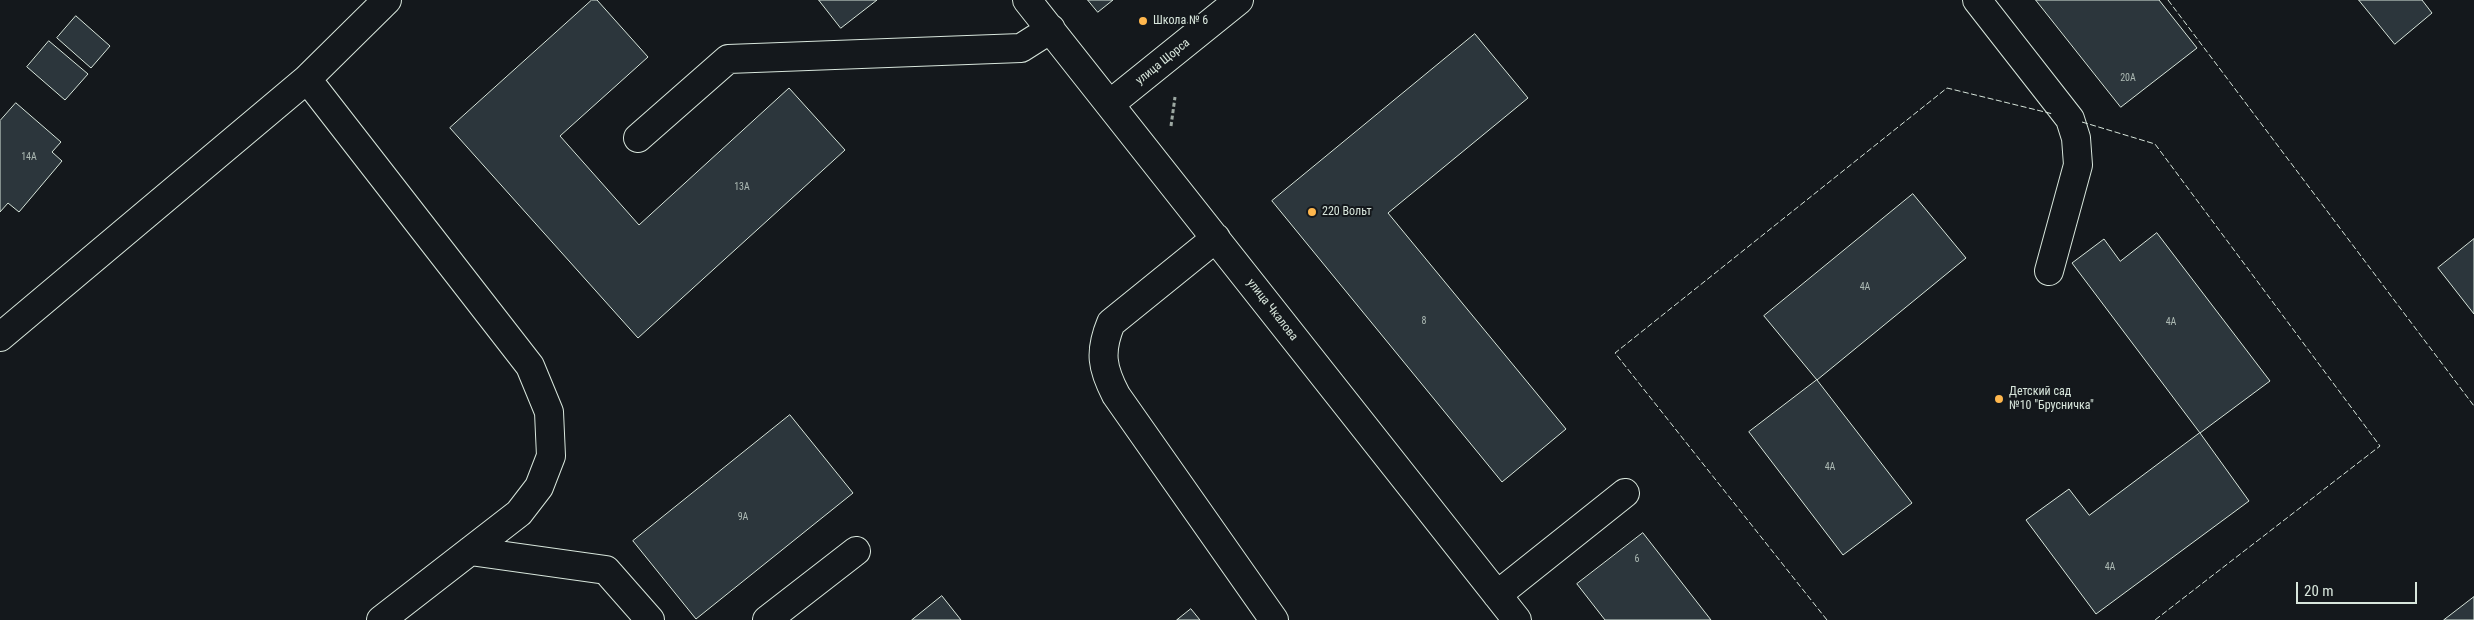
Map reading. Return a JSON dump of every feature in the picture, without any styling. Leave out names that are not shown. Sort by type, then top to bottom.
[{"type":"street","points":[[0,336],[307,79],[387,0]]},
{"type":"street","name":"улица Чкалова","points":[[1027,0],[1517,620]]},
{"type":"street","name":"улица Щорса","points":[[1110,104],[1239,0]]},
{"type":"street","points":[[1977,0],[2070,119],[2076,138],[2078,165],[2049,271]]},
{"type":"street","points":[[638,138],[728,59],[1021,48],[1051,29]]},
{"type":"street","points":[[307,79],[530,366],[549,412],[551,456],[540,487],[520,513],[381,620]]},
{"type":"street","points":[[1216,238],[1111,323],[1103,343],[1104,372],[1116,395],[1274,620]]},
{"type":"street","points":[[1497,595],[1625,493]]},
{"type":"street","points":[[470,551],[606,570],[650,620]]},
{"type":"street","points":[[767,620],[856,551]]},
{"type":"path","points":[[1171,132],[1175,96]]},
{"type":"building","points":[[592,0],[597,0],[648,57],[560,136],[639,225],[789,88],[845,150],[638,338],[450,128]]},
{"type":"building","points":[[819,0],[877,0],[841,28]]},
{"type":"building","points":[[1088,0],[1113,0],[1098,12]]},
{"type":"building","points":[[2036,0],[2159,0],[2197,48],[2121,107]]},
{"type":"building","points":[[2359,0],[2422,0],[2432,13],[2395,44]]},
{"type":"building","points":[[76,16],[110,46],[91,68],[57,38]]},
{"type":"building","points":[[1475,34],[1528,98],[1388,213],[1566,429],[1502,482],[1272,201]]},
{"type":"building","points":[[49,41],[88,74],[65,100],[27,67]]},
{"type":"building","points":[[16,103],[61,142],[52,152],[62,161],[19,212],[8,203],[0,212],[0,121]]},
{"type":"building","points":[[1913,194],[1966,258],[1817,380],[1764,316]]},
{"type":"building","points":[[2157,233],[2270,381],[2200,433],[2072,263],[2104,239],[2120,261]]},
{"type":"building","points":[[2474,239],[2474,314],[2438,268]]},
{"type":"building","points":[[1817,380],[1912,503],[1843,555],[1749,432]]},
{"type":"building","points":[[790,415],[853,493],[696,619],[633,541]]},
{"type":"building","points":[[2200,433],[2249,501],[2096,614],[2026,520],[2069,489],[2089,515]]},
{"type":"building","points":[[1643,533],[1711,620],[1605,620],[1577,584]]},
{"type":"building","points":[[942,596],[961,620],[912,620]]},
{"type":"building","points":[[2474,597],[2474,620],[2444,620]]},
{"type":"building","points":[[1191,609],[1200,620],[1177,620]]},
{"type":"fence","points":[[2168,0],[2474,406]]},
{"type":"fence","points":[[1827,620],[1615,353],[1947,88],[2053,114]]},
{"type":"fence","points":[[2082,122],[2155,144],[2380,446],[2155,620]]},
{"type":"place","name":"Школа № 6","points":[[1143,21]]},
{"type":"place","name":"220 Вольт","points":[[1312,212]]},
{"type":"place","name":"Детский сад №10 \"Брусничка\"","points":[[1999,399]]}]
